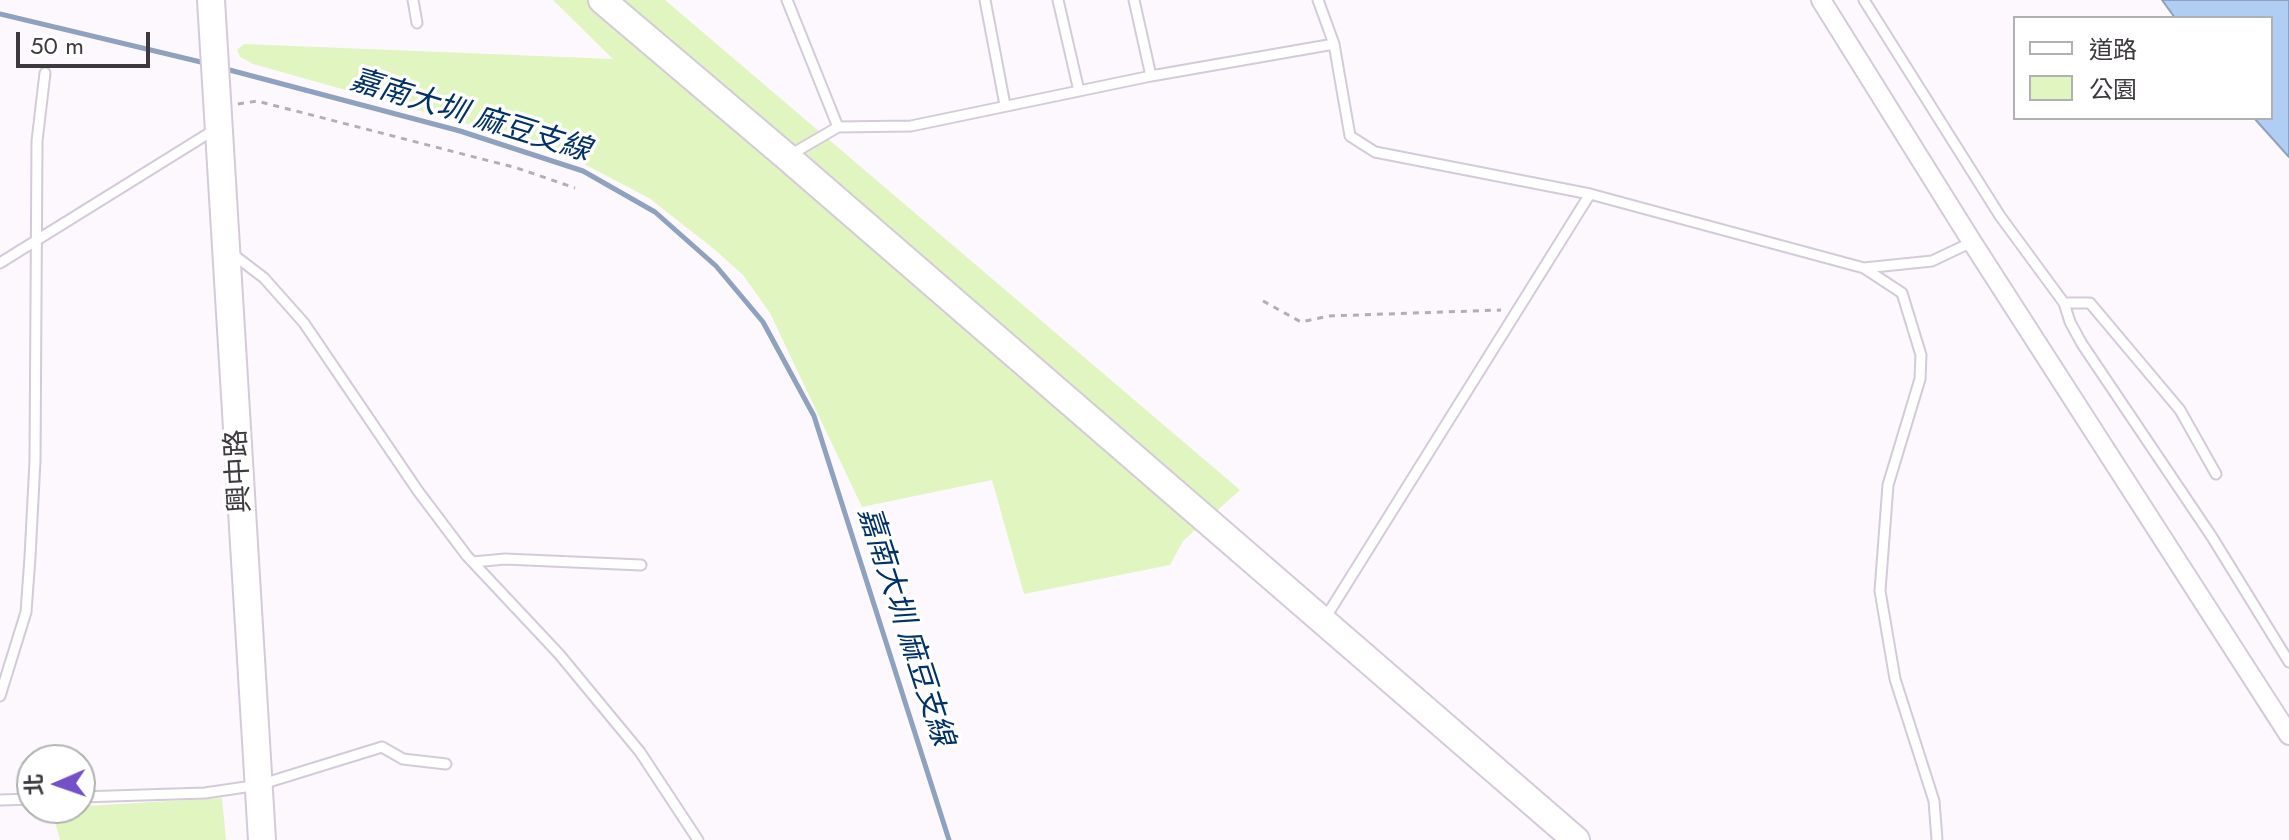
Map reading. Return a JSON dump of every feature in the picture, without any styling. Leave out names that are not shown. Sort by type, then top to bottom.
[{"type":"street","points":[[602,0],[1576,840]]},
{"type":"street","points":[[1821,0],[1972,242],[2289,735]]},
{"type":"street","name":"興中路","points":[[213,13],[262,840]]},
{"type":"lane","points":[[413,0],[417,23]]},
{"type":"lane","points":[[787,0],[838,127]]},
{"type":"lane","points":[[985,0],[1005,105]]},
{"type":"lane","points":[[1058,0],[1079,91]]},
{"type":"lane","points":[[1134,0],[1151,76]]},
{"type":"lane","points":[[1318,0],[1334,44],[1350,136],[1375,152],[1590,194],[1864,268],[1902,293],[1921,355],[1920,379],[1888,485],[1880,591],[1895,679],[1934,801],[1937,840]]},
{"type":"lane","points":[[1864,0],[2000,216],[2064,303],[2082,344],[2212,537],[2289,662]]},
{"type":"lane","points":[[787,157],[838,127],[911,126],[1151,76],[1334,44]]},
{"type":"lane","points":[[0,696],[26,612],[30,557],[35,461],[37,141],[45,73]]},
{"type":"lane","points":[[0,263],[219,112]]},
{"type":"lane","points":[[1324,620],[1590,194]]},
{"type":"lane","points":[[1864,268],[1932,261],[1972,242]]},
{"type":"lane","points":[[227,250],[264,278],[304,323],[418,491],[473,562],[559,654],[640,752],[698,840]]},
{"type":"lane","points":[[2064,303],[2090,303],[2180,410],[2216,474]]},
{"type":"lane","points":[[473,562],[505,559],[641,565]]},
{"type":"lane","points":[[96,796],[205,793],[259,785],[382,747],[403,759],[446,764]]},
{"type":"path","points":[[219,112],[257,101],[517,168],[575,188]]},
{"type":"path","points":[[1263,301],[1301,322],[1365,313],[1516,310]]},
{"type":"green space","points":[[553,0],[665,0],[1240,490],[1183,541],[1170,565],[1024,594],[992,480],[862,507],[770,313],[743,275],[649,198],[582,163],[495,132],[253,64],[240,57],[237,50],[244,44],[613,59]]},
{"type":"green space","points":[[222,798],[226,840],[60,840],[56,824],[96,824],[96,805]]},
{"type":"water","points":[[2162,0],[2289,0],[2289,157],[2256,120],[2273,120],[2273,16],[2174,16]]},
{"type":"waterway","name":"嘉南大圳 麻豆支線","points":[[0,14],[205,63]]},
{"type":"waterway","name":"嘉南大圳 麻豆支線","points":[[222,68],[460,131],[583,171],[655,212],[716,266],[763,322],[814,416],[949,840]]}]
